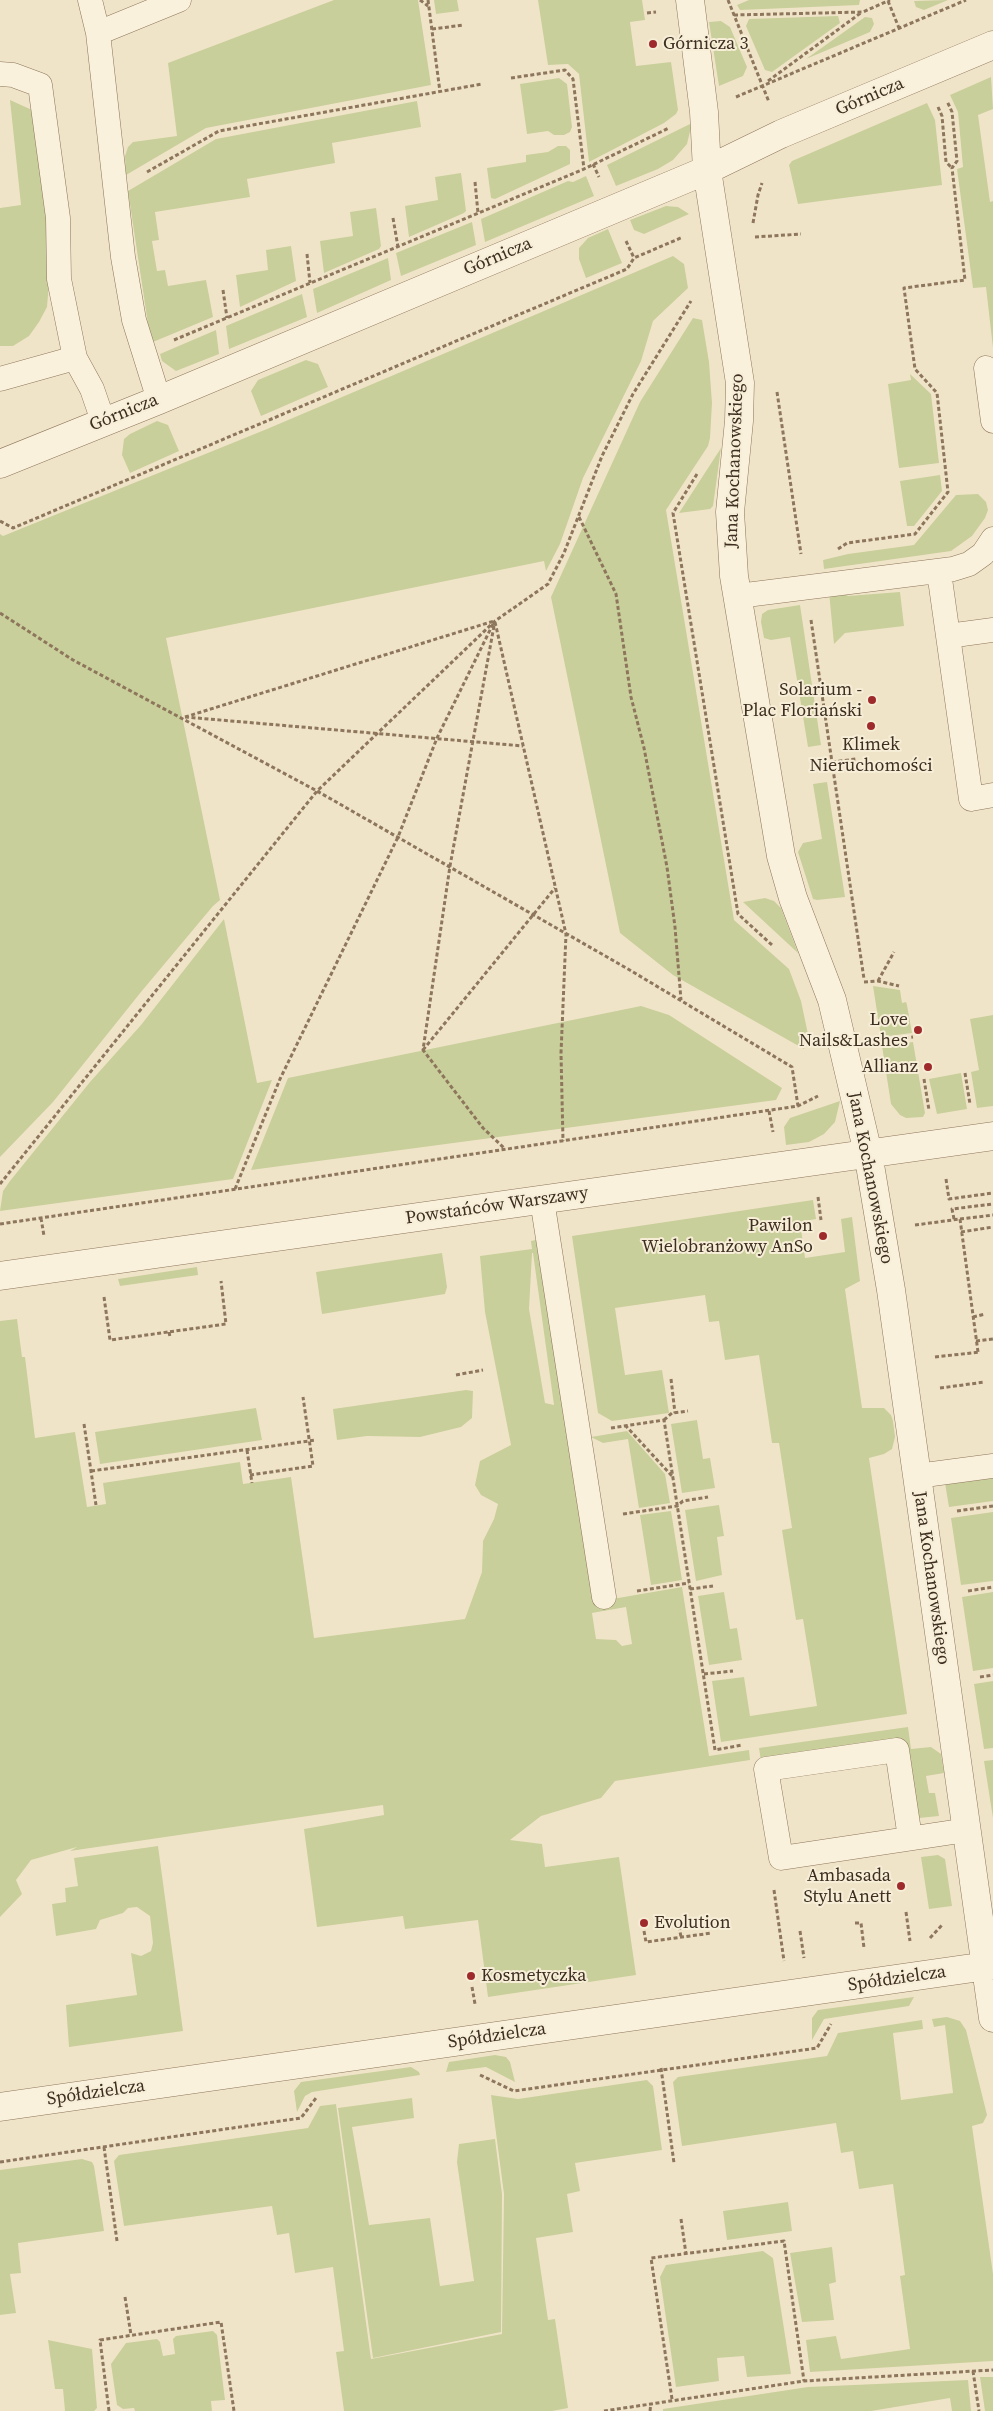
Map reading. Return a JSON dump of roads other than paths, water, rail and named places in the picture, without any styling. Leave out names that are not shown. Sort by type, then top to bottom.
[{"type":"street","name":"Jana Kochanowskiego","points":[[690,0],[704,112],[707,170],[740,383],[739,421],[730,512],[731,550],[781,856],[793,898],[832,1000],[868,1154],[891,1290],[967,1830],[990,1966],[993,2018]]},
{"type":"street","name":"Górnicza","points":[[0,464],[158,400],[707,170],[781,134],[993,45]]},
{"type":"street","name":"Powstańców Warszawy","points":[[0,1276],[993,1136]]},
{"type":"street","name":"Spółdzielcza","points":[[0,2107],[990,1966]]},
{"type":"lane","points":[[90,0],[98,32],[115,190],[134,320],[158,400]]},
{"type":"lane","points":[[98,32],[179,0]]},
{"type":"lane","points":[[0,74],[13,75],[40,85],[58,218],[59,279],[74,358],[92,389],[104,421]]},
{"type":"lane","points":[[0,379],[74,358]]},
{"type":"lane","points":[[986,368],[993,421]]},
{"type":"lane","points":[[738,596],[938,572],[969,564],[983,554],[993,539]]},
{"type":"lane","points":[[938,572],[971,799],[993,796]]},
{"type":"lane","points":[[948,636],[993,630]]},
{"type":"lane","points":[[542,1200],[604,1597]]},
{"type":"lane","points":[[916,1476],[993,1466]]},
{"type":"lane","points":[[910,1838],[897,1750],[766,1769],[781,1858],[967,1830]]},
{"type":"place","name":"Górnicza 3","points":[[653,44]]},
{"type":"place","name":"Solarium - Plac Floriański","points":[[872,700]]},
{"type":"place","name":"Klimek Nieruchomości","points":[[871,726]]},
{"type":"place","name":"Love Nails&Lashes","points":[[918,1030]]},
{"type":"place","name":"Allianz","points":[[928,1067]]},
{"type":"place","name":"Pawilon Wielobranżowy AnSo","points":[[823,1236]]},
{"type":"place","name":"Ambasada Stylu Anett","points":[[901,1886]]},
{"type":"place","name":"Evolution","points":[[644,1923]]},
{"type":"place","name":"Kosmetyczka","points":[[471,1976]]}]
